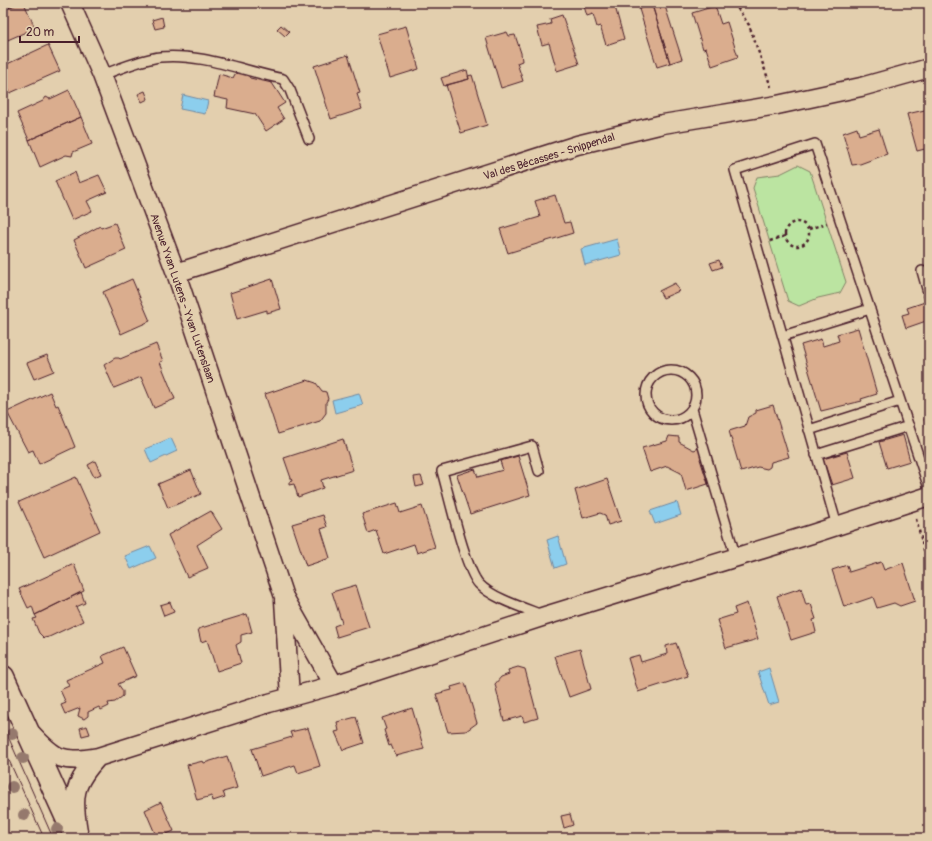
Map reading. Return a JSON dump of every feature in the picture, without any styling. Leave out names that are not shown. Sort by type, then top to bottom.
[{"type":"main road","points":[[3,677],[24,726],[78,838]]},
{"type":"street","name":"Avenue Yvan Lutens - Yvan Lutenslaan","points":[[70,3],[102,74],[176,273],[284,597],[334,685]]},
{"type":"street","name":"Val des Bécasses - Snippendal","points":[[176,273],[577,145],[663,124],[776,105],[861,87],[929,68]]},
{"type":"street","points":[[24,726],[48,751],[63,759],[79,760],[98,757],[290,697],[334,685],[545,616],[736,558],[929,496]]},
{"type":"street","name":"Avenue Yvan Lutens - Yvan Lutenslaan","points":[[284,597],[290,697]]},
{"type":"street","points":[[78,838],[74,806],[75,793],[81,778],[98,757]]},
{"type":"lane","points":[[102,74],[159,57],[194,57],[283,80],[290,90],[309,139]]},
{"type":"lane","points":[[836,526],[735,170],[815,144],[929,488]]},
{"type":"lane","points":[[922,271],[929,296]]},
{"type":"lane","points":[[783,336],[870,309]]},
{"type":"lane","points":[[692,409],[679,420],[662,419],[655,415],[646,400],[648,384],[653,377],[668,370],[684,374],[692,382],[696,394],[692,409],[736,558]]},
{"type":"lane","points":[[809,430],[900,401]]},
{"type":"lane","points":[[816,455],[909,426]]},
{"type":"lane","points":[[539,471],[532,446],[442,471],[470,570],[479,585],[502,599],[545,616]]},
{"type":"path","points":[[734,3],[749,25],[776,105]]},
{"type":"path","points":[[809,229],[840,219]]},
{"type":"path","points":[[794,222],[800,222],[805,224],[809,229],[810,233],[807,242],[800,246],[790,244],[786,236],[789,225],[794,222]]},
{"type":"path","points":[[912,501],[929,569]]},
{"type":"green space","points":[[798,165],[810,171],[846,282],[840,293],[818,298],[799,306],[788,301],[753,188],[757,177],[780,174]]},
{"type":"water","points":[[183,95],[208,101],[205,114],[180,109]]},
{"type":"water","points":[[617,239],[621,255],[585,265],[581,249]]},
{"type":"water","points":[[359,393],[363,405],[335,413],[332,400]]},
{"type":"water","points":[[171,438],[177,451],[151,463],[145,449]]},
{"type":"water","points":[[677,502],[681,515],[655,524],[650,511]]},
{"type":"water","points":[[558,536],[566,564],[555,568],[547,540]]},
{"type":"water","points":[[150,546],[156,558],[131,569],[125,556]]},
{"type":"water","points":[[769,668],[779,702],[769,705],[758,672]]},
{"type":"building","points":[[3,3],[19,3],[3,10]]},
{"type":"building","points":[[19,3],[24,3],[35,28],[3,42],[3,10]]},
{"type":"building","points":[[583,3],[614,3],[624,39],[606,45],[600,26],[597,27],[593,14],[587,16]]},
{"type":"building","points":[[664,3],[682,59],[670,63],[652,5]]},
{"type":"building","points":[[652,5],[670,63],[657,67],[639,9]]},
{"type":"building","points":[[715,6],[721,24],[727,22],[738,57],[712,66],[706,48],[703,49],[692,13]]},
{"type":"building","points":[[562,15],[579,64],[557,71],[549,43],[542,45],[537,27],[551,24],[550,19]]},
{"type":"building","points":[[162,17],[164,27],[155,29],[152,20]]},
{"type":"building","points":[[281,25],[289,32],[285,36],[277,29]]},
{"type":"building","points":[[406,26],[419,69],[390,78],[377,34]]},
{"type":"building","points":[[507,32],[509,36],[515,35],[521,53],[522,61],[517,63],[523,81],[501,88],[486,38]]},
{"type":"building","points":[[48,45],[60,71],[10,93],[3,76],[3,66]]},
{"type":"building","points":[[348,55],[360,93],[357,94],[362,109],[331,119],[314,66]]},
{"type":"building","points":[[467,70],[469,79],[444,86],[441,78]]},
{"type":"building","points":[[240,72],[248,75],[250,78],[272,83],[285,103],[277,108],[284,119],[266,131],[255,114],[227,108],[228,100],[214,97],[219,74],[233,78],[235,74]]},
{"type":"building","points":[[472,75],[487,125],[461,133],[446,85],[469,79],[468,76]]},
{"type":"building","points":[[69,90],[81,117],[29,140],[17,113],[43,101],[46,97],[50,99]]},
{"type":"building","points":[[145,91],[148,99],[142,102],[138,94]]},
{"type":"building","points":[[929,109],[929,148],[917,151],[907,114]]},
{"type":"building","points":[[81,117],[92,144],[73,152],[72,156],[66,155],[40,167],[29,140]]},
{"type":"building","points":[[857,128],[859,135],[879,129],[887,154],[860,164],[852,165],[843,133]]},
{"type":"building","points":[[75,172],[79,183],[99,175],[107,192],[87,201],[92,211],[72,220],[55,181]]},
{"type":"building","points":[[555,195],[564,223],[570,222],[573,233],[508,253],[500,229],[540,217],[535,201]]},
{"type":"building","points":[[115,223],[126,250],[86,268],[74,240],[100,226],[101,228]]},
{"type":"building","points":[[719,260],[722,267],[713,270],[710,263]]},
{"type":"building","points":[[132,279],[150,321],[121,334],[103,292]]},
{"type":"building","points":[[272,279],[281,309],[267,313],[267,310],[237,319],[230,293]]},
{"type":"building","points":[[675,283],[679,291],[663,298],[659,291]]},
{"type":"building","points":[[925,302],[929,320],[906,328],[902,315],[909,313],[907,308]]},
{"type":"building","points":[[858,328],[877,394],[861,399],[862,401],[821,411],[801,345],[821,339],[823,346],[839,341],[837,334]]},
{"type":"building","points":[[156,344],[163,361],[160,362],[175,399],[154,408],[141,377],[114,388],[104,365],[115,358],[120,359]]},
{"type":"building","points":[[47,355],[54,371],[34,379],[27,363]]},
{"type":"building","points":[[307,380],[316,383],[322,391],[326,392],[328,399],[326,402],[326,413],[320,421],[278,434],[265,394]]},
{"type":"building","points":[[50,392],[56,406],[58,405],[75,447],[39,464],[33,450],[28,452],[7,412]]},
{"type":"building","points":[[773,405],[789,457],[771,462],[770,467],[767,469],[758,467],[741,472],[729,431],[745,426],[748,417],[756,413],[756,410]]},
{"type":"building","points":[[929,413],[929,427],[926,427],[924,419],[926,417],[925,414]]},
{"type":"building","points":[[903,435],[910,461],[887,468],[879,442]]},
{"type":"building","points":[[669,436],[679,437],[679,442],[694,450],[699,448],[704,454],[700,459],[708,484],[686,491],[681,473],[667,466],[650,472],[642,448],[667,441]]},
{"type":"building","points":[[343,439],[353,470],[321,480],[323,488],[298,497],[294,484],[289,485],[289,482],[292,481],[284,458]]},
{"type":"building","points":[[847,452],[855,478],[832,485],[823,459]]},
{"type":"building","points":[[518,456],[530,495],[470,514],[457,475],[475,469],[478,477],[503,470],[500,461]]},
{"type":"building","points":[[95,461],[101,474],[94,477],[88,465]]},
{"type":"building","points":[[191,470],[201,494],[168,508],[158,484]]},
{"type":"building","points":[[421,476],[424,485],[416,487],[414,477]]},
{"type":"building","points":[[76,477],[100,531],[44,557],[19,502]]},
{"type":"building","points":[[607,479],[621,521],[608,525],[605,515],[600,513],[583,518],[575,490]]},
{"type":"building","points":[[397,503],[400,513],[422,506],[435,547],[417,553],[414,544],[384,554],[376,530],[368,533],[362,514]]},
{"type":"building","points":[[211,511],[222,529],[197,545],[208,568],[187,577],[168,535]]},
{"type":"building","points":[[323,515],[327,527],[321,529],[330,558],[306,566],[292,524]]},
{"type":"building","points":[[881,562],[884,570],[903,563],[915,601],[900,606],[894,603],[877,608],[873,597],[844,607],[832,570],[847,565],[849,572]]},
{"type":"building","points":[[74,564],[84,591],[35,615],[32,606],[28,608],[19,589]]},
{"type":"building","points":[[356,585],[369,627],[337,637],[334,626],[342,623],[332,592]]},
{"type":"building","points":[[801,588],[806,605],[811,604],[816,619],[813,620],[816,632],[791,640],[777,596]]},
{"type":"building","points":[[81,592],[85,603],[76,607],[83,621],[44,638],[39,633],[33,619],[37,618],[35,615]]},
{"type":"building","points":[[170,602],[174,612],[164,616],[160,605]]},
{"type":"building","points":[[747,603],[758,639],[726,648],[717,620],[736,614],[734,608]]},
{"type":"building","points":[[247,614],[252,632],[241,635],[241,642],[236,645],[241,663],[217,671],[207,640],[201,642],[198,629]]},
{"type":"building","points":[[676,643],[688,676],[638,692],[628,658],[639,655],[641,662],[667,654],[666,646]]},
{"type":"building","points":[[123,647],[136,676],[118,684],[123,691],[123,696],[115,702],[108,703],[109,706],[101,710],[99,707],[88,712],[88,716],[84,719],[78,716],[80,708],[65,714],[61,705],[66,703],[60,690],[69,686],[66,680],[105,663],[102,656]]},
{"type":"building","points":[[580,649],[591,689],[569,697],[555,656]]},
{"type":"building","points":[[518,667],[525,669],[538,718],[524,722],[522,716],[504,721],[495,684],[501,677],[509,674],[508,670]]},
{"type":"building","points":[[465,683],[477,723],[466,731],[448,732],[436,694],[452,690],[451,687]]},
{"type":"building","points":[[412,708],[424,749],[396,756],[391,745],[389,746],[384,730],[386,729],[382,718]]},
{"type":"building","points":[[356,717],[364,743],[343,750],[335,732],[339,731],[337,722]]},
{"type":"building","points":[[87,726],[90,734],[82,736],[80,728]]},
{"type":"building","points":[[308,728],[320,766],[298,773],[295,765],[261,776],[252,749],[292,737],[290,732]]},
{"type":"building","points":[[227,756],[237,788],[223,792],[225,797],[213,801],[212,796],[197,800],[187,765],[203,761],[204,763]]},
{"type":"building","points":[[161,802],[174,831],[157,838],[145,810]]},
{"type":"building","points":[[570,814],[573,825],[564,828],[561,816]]},
{"type":"tram line","points":[[3,725],[53,838]]},
{"type":"tram line","points":[[3,747],[44,838]]}]
